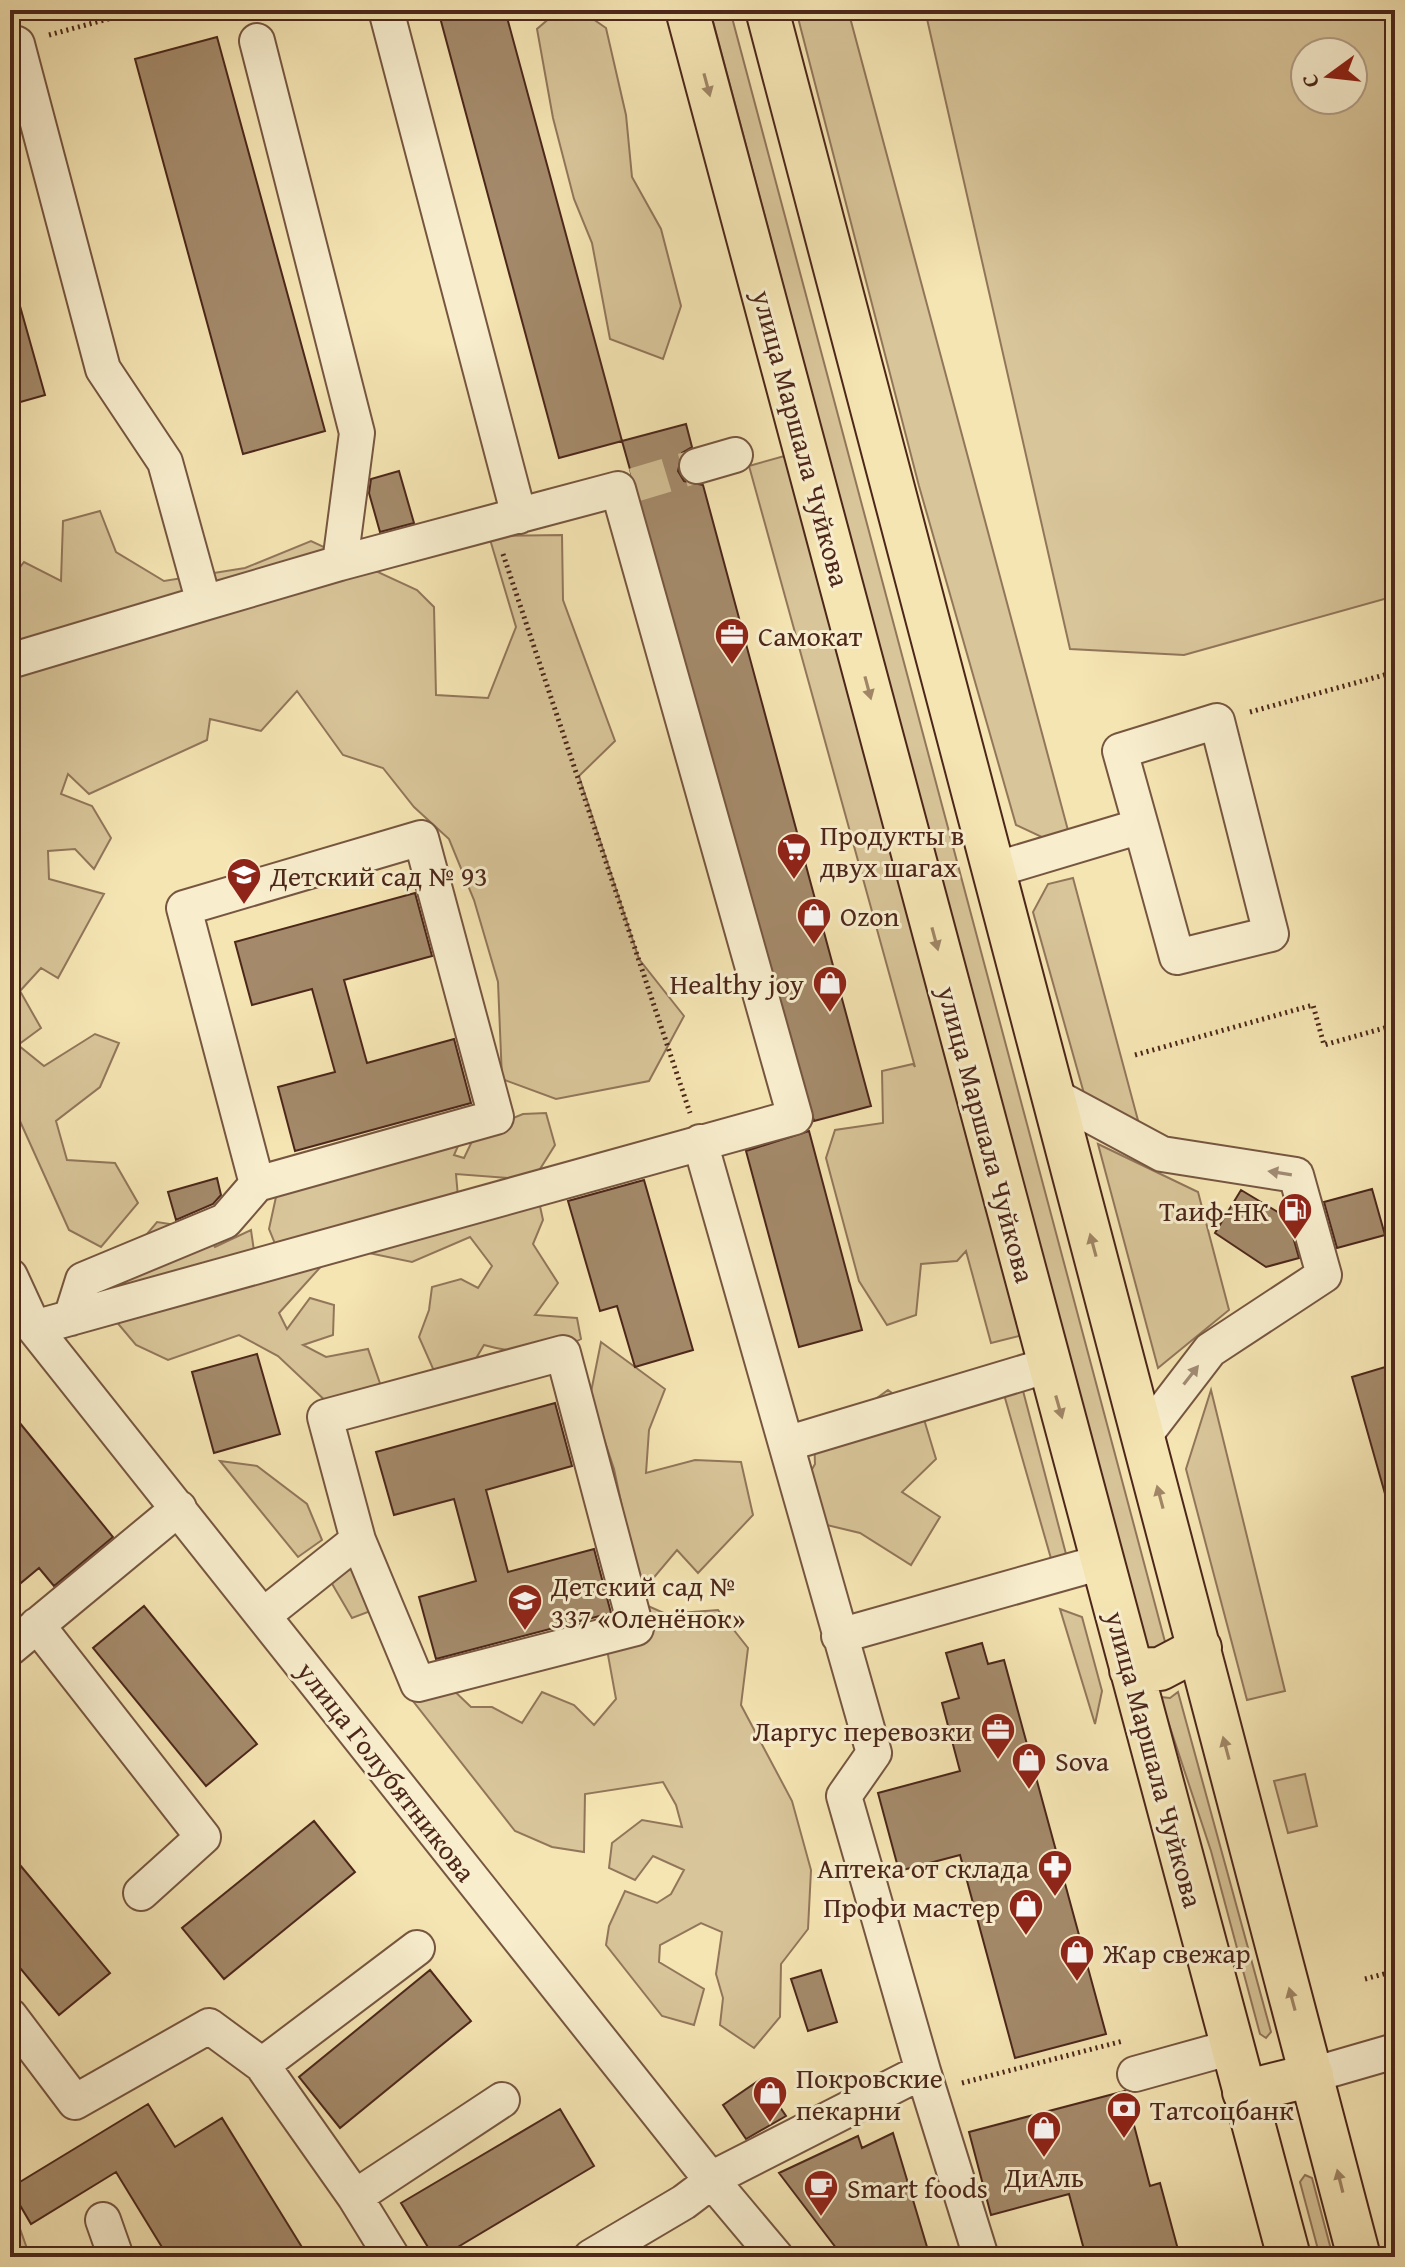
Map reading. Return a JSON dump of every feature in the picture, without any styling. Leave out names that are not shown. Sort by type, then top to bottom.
[{"type":"main road","name":"улица Маршала Чуйкова","points":[[687,10],[1289,2257]]},
{"type":"main road","points":[[767,10],[1359,2257]]},
{"type":"main road","points":[[1131,1670],[1160,1669],[1200,1648]]},
{"type":"main road","points":[[1244,2092],[1312,2075]]},
{"type":"street","points":[[386,10],[505,519]]},
{"type":"street","points":[[257,41],[357,433],[340,563]]},
{"type":"street","points":[[14,45],[103,369],[165,462],[204,603]]},
{"type":"street","points":[[697,466],[735,455]]},
{"type":"street","points":[[10,661],[340,563],[626,487],[795,1117],[34,1328]]},
{"type":"street","points":[[1217,721],[1271,934],[1177,957],[1141,826],[1120,751],[1217,721]]},
{"type":"street","points":[[994,870],[1141,826]]},
{"type":"street","points":[[71,1318],[83,1280],[225,1221],[257,1184],[496,1117],[421,838],[184,908],[257,1184]]},
{"type":"street","points":[[1054,1096],[1162,1154],[1296,1175],[1324,1275],[1210,1350],[1144,1436]]},
{"type":"street","points":[[700,1142],[874,1753],[844,1796],[923,2071],[981,2257]]},
{"type":"street","name":"улица Голубятникова","points":[[10,1276],[34,1328],[713,2182],[776,2257]]},
{"type":"street","points":[[563,1353],[636,1628],[418,1684],[358,1540],[325,1417],[563,1353]]},
{"type":"street","points":[[786,1444],[1049,1365]]},
{"type":"street","points":[[10,1648],[179,1508]]},
{"type":"street","points":[[264,1615],[358,1540]]},
{"type":"street","points":[[839,1636],[1102,1562]]},
{"type":"street","points":[[37,1625],[203,1837],[141,1893]]},
{"type":"street","points":[[262,2065],[417,1948]]},
{"type":"street","points":[[10,2016],[75,2102],[209,2026],[262,2065],[355,2197],[392,2257]]},
{"type":"street","points":[[1135,2074],[1232,2047]]},
{"type":"street","points":[[1312,2075],[1395,2051]]},
{"type":"street","points":[[591,2257],[713,2182],[721,2174],[923,2071]]},
{"type":"street","points":[[355,2197],[502,2100]]},
{"type":"street","points":[[103,2220],[116,2257]]},
{"type":"path","points":[[14,45],[141,10]]},
{"type":"path","points":[[505,519],[700,1142]]},
{"type":"path","points":[[1217,721],[1395,672]]},
{"type":"path","points":[[1135,1055],[1313,1005],[1324,1045],[1395,1025]]},
{"type":"path","points":[[1365,1979],[1395,1971]]},
{"type":"shaded area","points":[[559,10],[580,10],[606,28],[626,115],[632,177],[661,229],[681,306],[663,359],[610,339],[592,243],[574,199],[553,118],[537,29]]},
{"type":"shaded area","points":[[710,10],[730,10],[1168,1653],[1148,1659]]},
{"type":"shaded area","points":[[796,10],[848,10],[1069,834],[1046,839],[1016,825],[919,486]]},
{"type":"shaded area","points":[[925,10],[1395,10],[1395,596],[1184,655],[1070,649]]},
{"type":"shaded area","points":[[788,455],[1023,1335],[991,1343],[966,1251],[957,1261],[921,1264],[916,1315],[887,1325],[859,1281],[826,1158],[835,1130],[883,1123],[882,1071],[913,1064],[915,1067],[749,466]]},
{"type":"shaded area","points":[[100,511],[116,552],[164,581],[245,568],[311,541],[417,590],[434,607],[436,695],[488,698],[516,627],[489,536],[562,535],[563,600],[615,741],[579,776],[639,959],[684,1016],[649,1081],[556,1099],[502,1079],[498,982],[474,900],[449,839],[414,807],[383,768],[343,755],[297,691],[261,731],[210,719],[207,740],[89,794],[68,774],[61,794],[92,806],[111,838],[94,869],[75,849],[48,851],[49,879],[104,894],[58,978],[41,968],[20,991],[41,1028],[18,1045],[44,1066],[95,1034],[119,1043],[100,1087],[56,1121],[67,1160],[115,1163],[138,1203],[101,1247],[69,1230],[10,1099],[10,580],[24,562],[61,581],[63,521]]},
{"type":"shaded area","points":[[1073,878],[1139,1124],[1085,1097],[1033,912],[1048,884]]},
{"type":"shaded area","points":[[546,1113],[555,1145],[535,1177],[456,1174],[458,1197],[538,1197],[543,1220],[533,1244],[558,1283],[535,1315],[577,1318],[581,1339],[570,1345],[534,1352],[484,1345],[472,1365],[434,1371],[419,1337],[429,1310],[432,1287],[461,1279],[478,1288],[492,1266],[470,1237],[412,1262],[364,1252],[325,1262],[279,1313],[287,1329],[310,1298],[334,1305],[333,1335],[303,1345],[326,1357],[368,1349],[382,1389],[330,1405],[278,1356],[239,1335],[168,1360],[136,1345],[99,1301],[109,1279],[157,1222],[176,1225],[199,1219],[215,1247],[251,1230],[255,1258],[278,1251],[269,1229],[279,1183],[459,1144],[454,1155],[464,1158],[476,1133],[523,1114]]},
{"type":"shaded area","points":[[1098,1144],[1198,1192],[1229,1310],[1158,1368]]},
{"type":"shaded area","points":[[601,1342],[665,1389],[649,1430],[646,1473],[695,1460],[741,1462],[753,1515],[698,1573],[677,1550],[650,1582],[639,1602],[666,1614],[718,1610],[748,1648],[741,1705],[792,1801],[811,1870],[808,1929],[781,1964],[780,2017],[754,2048],[720,2025],[723,1998],[716,1974],[722,1932],[701,1923],[660,1945],[659,1962],[704,1989],[694,2025],[662,2016],[606,1945],[609,1926],[625,1891],[657,1903],[671,1894],[684,1870],[653,1856],[635,1880],[609,1868],[612,1843],[642,1820],[682,1827],[676,1805],[663,1782],[585,1794],[584,1852],[552,1847],[515,1831],[402,1687],[424,1662],[471,1707],[492,1707],[522,1723],[542,1692],[574,1705],[594,1725],[616,1699],[606,1644],[645,1633],[632,1581],[631,1549],[614,1469],[590,1397]]},
{"type":"shaded area","points":[[1022,1387],[1066,1554],[1052,1562],[1003,1391]]},
{"type":"shaded area","points":[[888,1390],[923,1416],[936,1459],[902,1492],[940,1517],[911,1565],[860,1533],[806,1520],[798,1494],[815,1464],[814,1433],[848,1419]]},
{"type":"shaded area","points":[[1211,1390],[1285,1691],[1247,1700],[1186,1469]]},
{"type":"shaded area","points":[[220,1461],[257,1466],[307,1504],[322,1540],[298,1557]]},
{"type":"shaded area","points":[[356,1562],[376,1594],[368,1612],[352,1618],[331,1582]]},
{"type":"shaded area","points":[[1060,1609],[1082,1617],[1102,1691],[1095,1724]]},
{"type":"shaded area","points":[[1178,1692],[1271,2032],[1266,2038],[1260,2034],[1211,1851],[1160,1697],[1170,1698]]},
{"type":"shaded area","points":[[1305,1774],[1317,1826],[1288,1833],[1274,1781]]},
{"type":"shaded area","points":[[1305,2175],[1312,2178],[1333,2257],[1320,2257],[1300,2182]]},
{"type":"shaded area","points":[[10,2223],[19,2226],[30,2257],[10,2257]]},
{"type":"building","points":[[438,10],[505,10],[622,441],[559,458]]},
{"type":"building","points":[[217,37],[325,431],[243,454],[135,59]]},
{"type":"building","points":[[18,299],[45,395],[10,405],[10,300]]},
{"type":"building","points":[[686,424],[692,447],[682,453],[678,471],[684,481],[703,485],[871,1106],[814,1121],[622,441]]},
{"type":"building","points":[[399,471],[414,523],[380,532],[369,493],[371,479]]},
{"type":"building","points":[[415,893],[432,956],[344,980],[367,1063],[454,1039],[471,1103],[295,1151],[278,1087],[335,1072],[312,989],[252,1005],[235,942]]},
{"type":"building","points":[[809,1131],[862,1330],[799,1347],[746,1151]]},
{"type":"building","points":[[217,1178],[221,1195],[213,1204],[176,1220],[168,1192]]},
{"type":"building","points":[[644,1180],[693,1350],[635,1367],[617,1306],[600,1311],[568,1201]]},
{"type":"building","points":[[1372,1189],[1385,1235],[1337,1248],[1324,1202]]},
{"type":"building","points":[[1241,1190],[1281,1214],[1286,1212],[1299,1258],[1266,1267],[1215,1233]]},
{"type":"building","points":[[257,1354],[280,1434],[214,1453],[192,1372]]},
{"type":"building","points":[[1395,1364],[1395,1500],[1387,1501],[1352,1377]]},
{"type":"building","points":[[555,1403],[572,1466],[486,1490],[508,1572],[594,1549],[611,1613],[436,1659],[419,1597],[476,1581],[454,1499],[394,1515],[376,1452]]},
{"type":"building","points":[[10,1411],[113,1537],[54,1586],[39,1568],[10,1592]]},
{"type":"building","points":[[144,1606],[257,1744],[206,1786],[93,1648]]},
{"type":"building","points":[[982,1643],[988,1664],[1004,1660],[1106,2034],[1015,2058],[960,1855],[899,1871],[878,1793],[960,1771],[942,1703],[959,1698],[946,1653]]},
{"type":"building","points":[[314,1821],[355,1872],[224,1979],[182,1928]]},
{"type":"building","points":[[10,1853],[110,1973],[59,2015],[10,1956]]},
{"type":"building","points":[[430,1970],[471,2021],[340,2128],[299,2077]]},
{"type":"building","points":[[821,1970],[837,2022],[808,2031],[791,1979]]},
{"type":"building","points":[[761,2079],[786,2116],[746,2139],[723,2105]]},
{"type":"building","points":[[1125,2091],[1150,2186],[1160,2183],[1180,2257],[1086,2257],[1069,2194],[991,2215],[969,2132]]},
{"type":"building","points":[[148,2104],[175,2147],[222,2118],[308,2257],[168,2257],[116,2172],[31,2224],[10,2188]]},
{"type":"building","points":[[560,2109],[594,2166],[441,2257],[434,2257],[401,2203]]},
{"type":"building","points":[[893,2133],[930,2257],[843,2257],[779,2173],[858,2136],[862,2148]]},
{"type":"tunnel","points":[[634,485],[697,466]]},
{"type":"place","name":"Самокат","points":[[732,666]]},
{"type":"place","name":"Продукты в двух шагах","points":[[794,881]]},
{"type":"place","name":"Детский сад № 93","points":[[244,906]]},
{"type":"place","name":"Ozon","points":[[814,946]]},
{"type":"place","name":"Healthy joy","points":[[830,1014]]},
{"type":"place","name":"Таиф-НК","points":[[1295,1241]]},
{"type":"place","name":"Детский сад № 337 «Оленёнок»","points":[[525,1632]]},
{"type":"place","name":"Ларгус перевозки","points":[[998,1761]]},
{"type":"place","name":"Sova","points":[[1029,1791]]},
{"type":"place","name":"Аптека от склада","points":[[1055,1898]]},
{"type":"place","name":"Профи мастер","points":[[1026,1937]]},
{"type":"place","name":"Жар свежар","points":[[1077,1983]]},
{"type":"place","name":"Покровские пекарни","points":[[770,2124]]},
{"type":"place","name":"Татсоцбанк","points":[[1124,2140]]},
{"type":"place","name":"ДиАль","points":[[1044,2159]]},
{"type":"place","name":"Smart foods","points":[[821,2218]]}]
